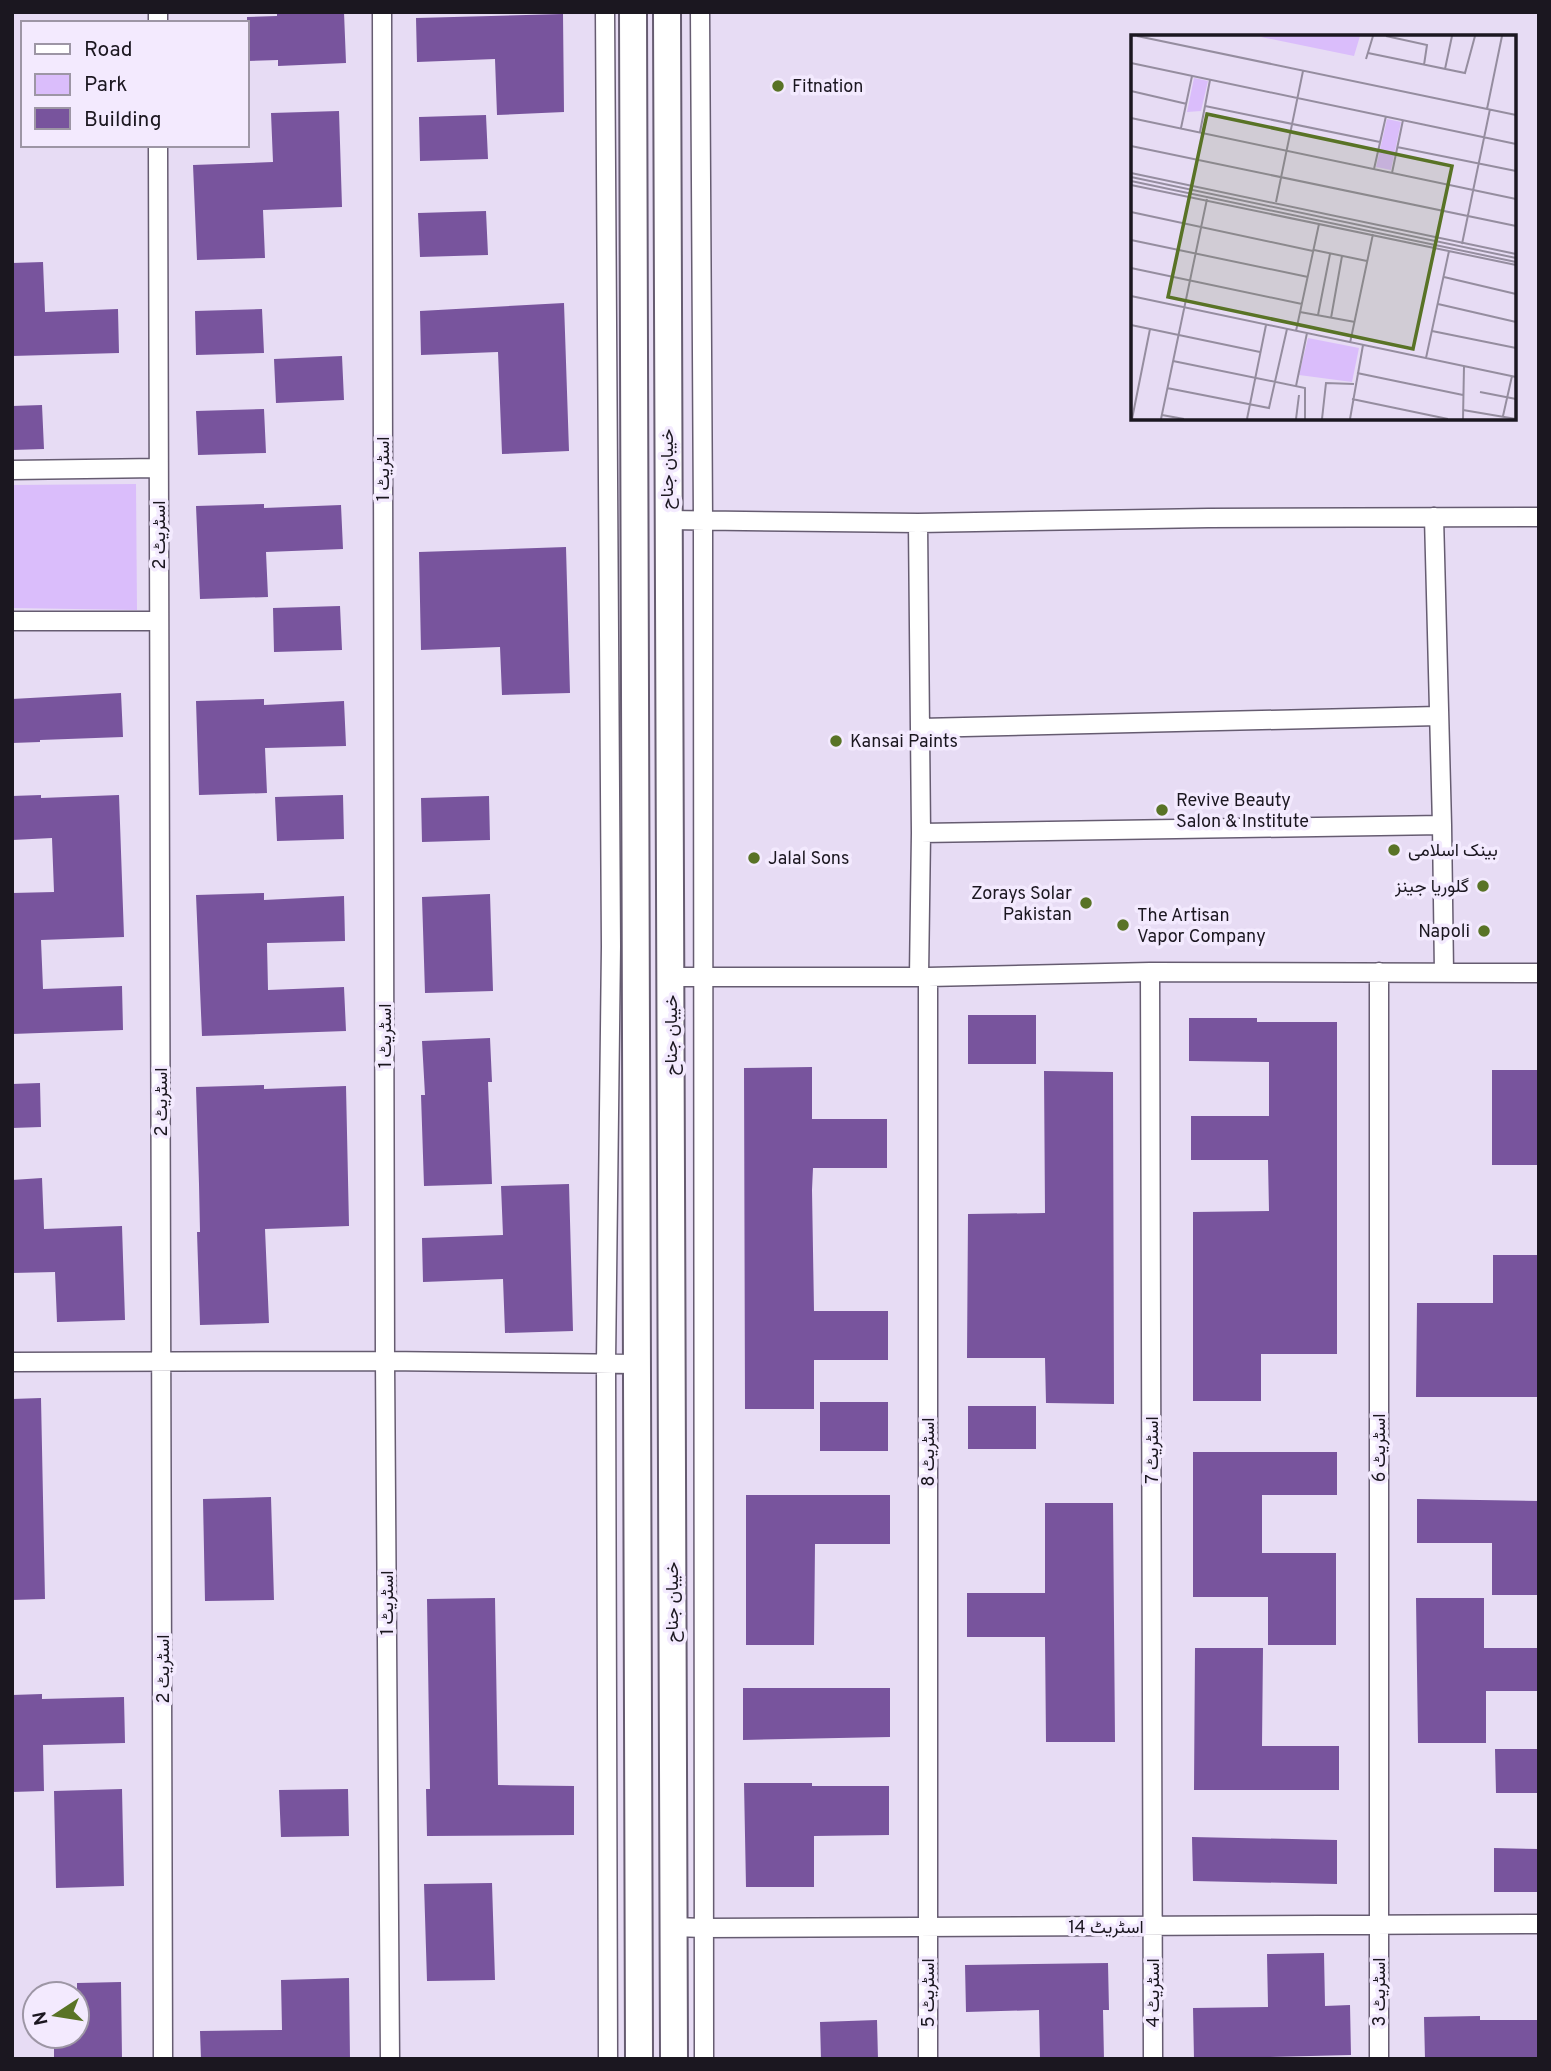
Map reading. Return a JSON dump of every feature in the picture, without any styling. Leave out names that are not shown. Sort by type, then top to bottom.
[{"type":"main road","name":"خیبان جناح","points":[[633,12],[639,2059]]},
{"type":"main road","name":"خیبان جناح","points":[[667,12],[674,2059]]},
{"type":"street","name":"اسٹریٹ 1","points":[[382,12],[385,1361],[390,2059]]},
{"type":"street","points":[[605,12],[611,946],[606,1363],[608,2059]]},
{"type":"street","points":[[700,12],[704,2059]]},
{"type":"street","name":"اسٹریٹ 2","points":[[158,147],[163,2059]]},
{"type":"street","points":[[12,470],[158,468]]},
{"type":"street","points":[[1434,517],[1443,825],[1444,973]]},
{"type":"street","points":[[667,520],[918,523],[1141,518],[1539,517]]},
{"type":"street","name":"اسٹریٹ 8","points":[[918,523],[928,1927]]},
{"type":"street","points":[[12,621],[159,621]]},
{"type":"street","points":[[921,728],[1438,716]]},
{"type":"street","points":[[921,833],[1443,825]]},
{"type":"street","points":[[671,977],[1150,972],[1539,973]]},
{"type":"street","name":"اسٹریٹ 7","points":[[1150,972],[1153,1927]]},
{"type":"street","name":"اسٹریٹ 6","points":[[1379,972],[1379,1924]]},
{"type":"street","points":[[12,1362],[385,1361],[637,1364]]},
{"type":"street","name":"اسٹریٹ 3","points":[[1379,1924],[1379,2059]]},
{"type":"street","name":"اسٹریٹ 14","points":[[673,1927],[1539,1924]]},
{"type":"street","name":"اسٹریٹ 5","points":[[928,1927],[928,2059]]},
{"type":"street","name":"اسٹریٹ 4","points":[[1153,1927],[1153,2059]]},
{"type":"green space","points":[[136,484],[137,610],[12,608],[12,485]]},
{"type":"building","points":[[277,12],[344,12],[346,63],[278,66],[278,60],[248,61],[247,17],[277,16]]},
{"type":"building","points":[[563,14],[564,112],[497,115],[495,59],[417,62],[416,18]]},
{"type":"building","points":[[339,111],[342,207],[263,210],[265,258],[197,260],[193,165],[273,162],[271,113]]},
{"type":"building","points":[[486,115],[488,159],[420,161],[419,117]]},
{"type":"building","points":[[486,211],[488,255],[420,257],[418,213]]},
{"type":"building","points":[[43,262],[45,312],[118,309],[119,353],[12,356],[12,263]]},
{"type":"building","points":[[564,303],[569,451],[502,454],[498,352],[421,355],[420,311]]},
{"type":"building","points":[[262,309],[264,353],[196,355],[195,311]]},
{"type":"building","points":[[342,356],[344,400],[276,403],[274,359]]},
{"type":"building","points":[[42,405],[44,449],[12,450],[12,406]]},
{"type":"building","points":[[264,409],[266,453],[198,455],[196,411]]},
{"type":"building","points":[[264,504],[264,508],[341,505],[343,549],[266,552],[268,597],[200,599],[196,506]]},
{"type":"building","points":[[566,547],[570,693],[502,695],[500,647],[421,650],[419,552]]},
{"type":"building","points":[[340,606],[342,650],[274,652],[273,608]]},
{"type":"building","points":[[121,693],[123,737],[12,743],[12,699]]},
{"type":"building","points":[[264,699],[264,705],[344,701],[346,746],[265,748],[267,793],[199,795],[196,701]]},
{"type":"building","points":[[41,795],[41,798],[119,795],[124,937],[41,940],[43,989],[122,986],[123,1030],[12,1034],[12,893],[54,892],[52,838],[12,840],[12,796]]},
{"type":"building","points":[[343,795],[344,839],[277,841],[275,797]]},
{"type":"building","points":[[489,796],[490,840],[422,842],[421,798]]},
{"type":"building","points":[[264,893],[264,900],[344,896],[345,941],[267,943],[268,990],[344,987],[346,1031],[202,1036],[196,895]]},
{"type":"building","points":[[490,894],[493,991],[425,993],[422,897]]},
{"type":"building","points":[[968,1015],[1036,1015],[1036,1064],[968,1064]]},
{"type":"building","points":[[1189,1018],[1257,1018],[1257,1022],[1337,1022],[1337,1354],[1261,1354],[1261,1401],[1193,1401],[1193,1212],[1269,1211],[1268,1160],[1191,1160],[1191,1116],[1269,1116],[1269,1062],[1189,1061]]},
{"type":"building","points":[[490,1038],[492,1082],[488,1082],[492,1184],[424,1186],[421,1095],[425,1095],[422,1041]]},
{"type":"building","points":[[812,1067],[812,1119],[887,1119],[887,1168],[813,1168],[812,1190],[814,1311],[888,1311],[888,1360],[814,1360],[814,1409],[745,1409],[744,1068]]},
{"type":"building","points":[[1492,1070],[1539,1070],[1539,1165],[1492,1165]]},
{"type":"building","points":[[1044,1071],[1113,1072],[1114,1404],[1046,1403],[1045,1358],[967,1358],[968,1214],[1045,1213]]},
{"type":"building","points":[[40,1083],[41,1127],[12,1128],[12,1084]]},
{"type":"building","points":[[264,1085],[264,1089],[346,1086],[349,1226],[265,1229],[269,1323],[200,1325],[196,1087]]},
{"type":"building","points":[[42,1178],[44,1229],[122,1226],[125,1320],[57,1322],[55,1272],[12,1273],[12,1180]]},
{"type":"building","points":[[569,1184],[573,1331],[505,1333],[503,1279],[423,1282],[422,1238],[503,1235],[501,1186]]},
{"type":"building","points":[[1493,1255],[1539,1255],[1539,1397],[1416,1397],[1417,1303],[1493,1303]]},
{"type":"building","points":[[41,1398],[45,1599],[12,1600],[12,1399]]},
{"type":"building","points":[[820,1402],[888,1402],[888,1451],[820,1451]]},
{"type":"building","points":[[968,1406],[1036,1406],[1036,1449],[968,1449]]},
{"type":"building","points":[[1193,1452],[1337,1452],[1337,1495],[1262,1495],[1262,1553],[1336,1553],[1336,1645],[1268,1645],[1268,1597],[1193,1597]]},
{"type":"building","points":[[746,1495],[890,1495],[890,1544],[815,1544],[814,1645],[746,1645]]},
{"type":"building","points":[[271,1497],[274,1600],[205,1601],[203,1499]]},
{"type":"building","points":[[1417,1499],[1539,1501],[1539,1595],[1492,1595],[1492,1543],[1417,1543]]},
{"type":"building","points":[[1045,1503],[1113,1503],[1115,1742],[1046,1742],[1045,1637],[967,1637],[967,1593],[1045,1593]]},
{"type":"building","points":[[495,1598],[498,1785],[574,1786],[574,1835],[427,1836],[426,1789],[430,1789],[427,1599]]},
{"type":"building","points":[[1416,1598],[1484,1598],[1484,1648],[1539,1648],[1539,1691],[1486,1691],[1486,1743],[1418,1743]]},
{"type":"building","points":[[1195,1648],[1263,1648],[1262,1746],[1339,1746],[1339,1790],[1194,1790]]},
{"type":"building","points":[[743,1688],[890,1688],[890,1737],[743,1740]]},
{"type":"building","points":[[42,1694],[42,1699],[124,1697],[125,1743],[43,1745],[44,1791],[12,1792],[12,1695]]},
{"type":"building","points":[[1495,1749],[1539,1749],[1539,1793],[1496,1793]]},
{"type":"building","points":[[744,1783],[889,1786],[889,1835],[814,1836],[814,1887],[746,1887]]},
{"type":"building","points":[[122,1789],[124,1886],[56,1888],[54,1791]]},
{"type":"building","points":[[348,1789],[349,1836],[281,1837],[279,1790]]},
{"type":"building","points":[[1192,1837],[1337,1840],[1337,1884],[1193,1881]]},
{"type":"building","points":[[1494,1848],[1539,1849],[1539,1892],[1494,1892]]},
{"type":"building","points":[[492,1883],[495,1980],[427,1981],[424,1884]]},
{"type":"building","points":[[1324,1953],[1325,2006],[1350,2005],[1351,2055],[1194,2059],[1193,2008],[1268,2007],[1267,1954]]},
{"type":"building","points":[[1108,1963],[1109,2010],[1103,2010],[1104,2059],[1040,2059],[1039,2010],[966,2012],[965,1965]]},
{"type":"building","points":[[349,1978],[350,2059],[201,2059],[200,2031],[282,2030],[281,1980]]},
{"type":"building","points":[[121,1982],[122,2059],[54,2059],[54,2050],[91,2050],[91,1983]]},
{"type":"building","points":[[1480,2016],[1480,2020],[1539,2020],[1539,2059],[1425,2059],[1424,2017]]},
{"type":"building","points":[[877,2020],[878,2059],[821,2059],[820,2022]]},
{"type":"place","name":"Fitnation","points":[[778,86]]},
{"type":"place","name":"Kansai Paints","points":[[836,741]]},
{"type":"place","name":"Revive Beauty Salon & Institute","points":[[1162,810]]},
{"type":"place","name":"بینک اسلامی","points":[[1394,850]]},
{"type":"place","name":"Jalal Sons","points":[[754,858]]},
{"type":"place","name":"گلوریا جینز","points":[[1483,886]]},
{"type":"place","name":"Zorays Solar Pakistan","points":[[1086,903]]},
{"type":"place","name":"The Artisan Vapor Company","points":[[1123,925]]},
{"type":"place","name":"Napoli","points":[[1484,931]]}]
